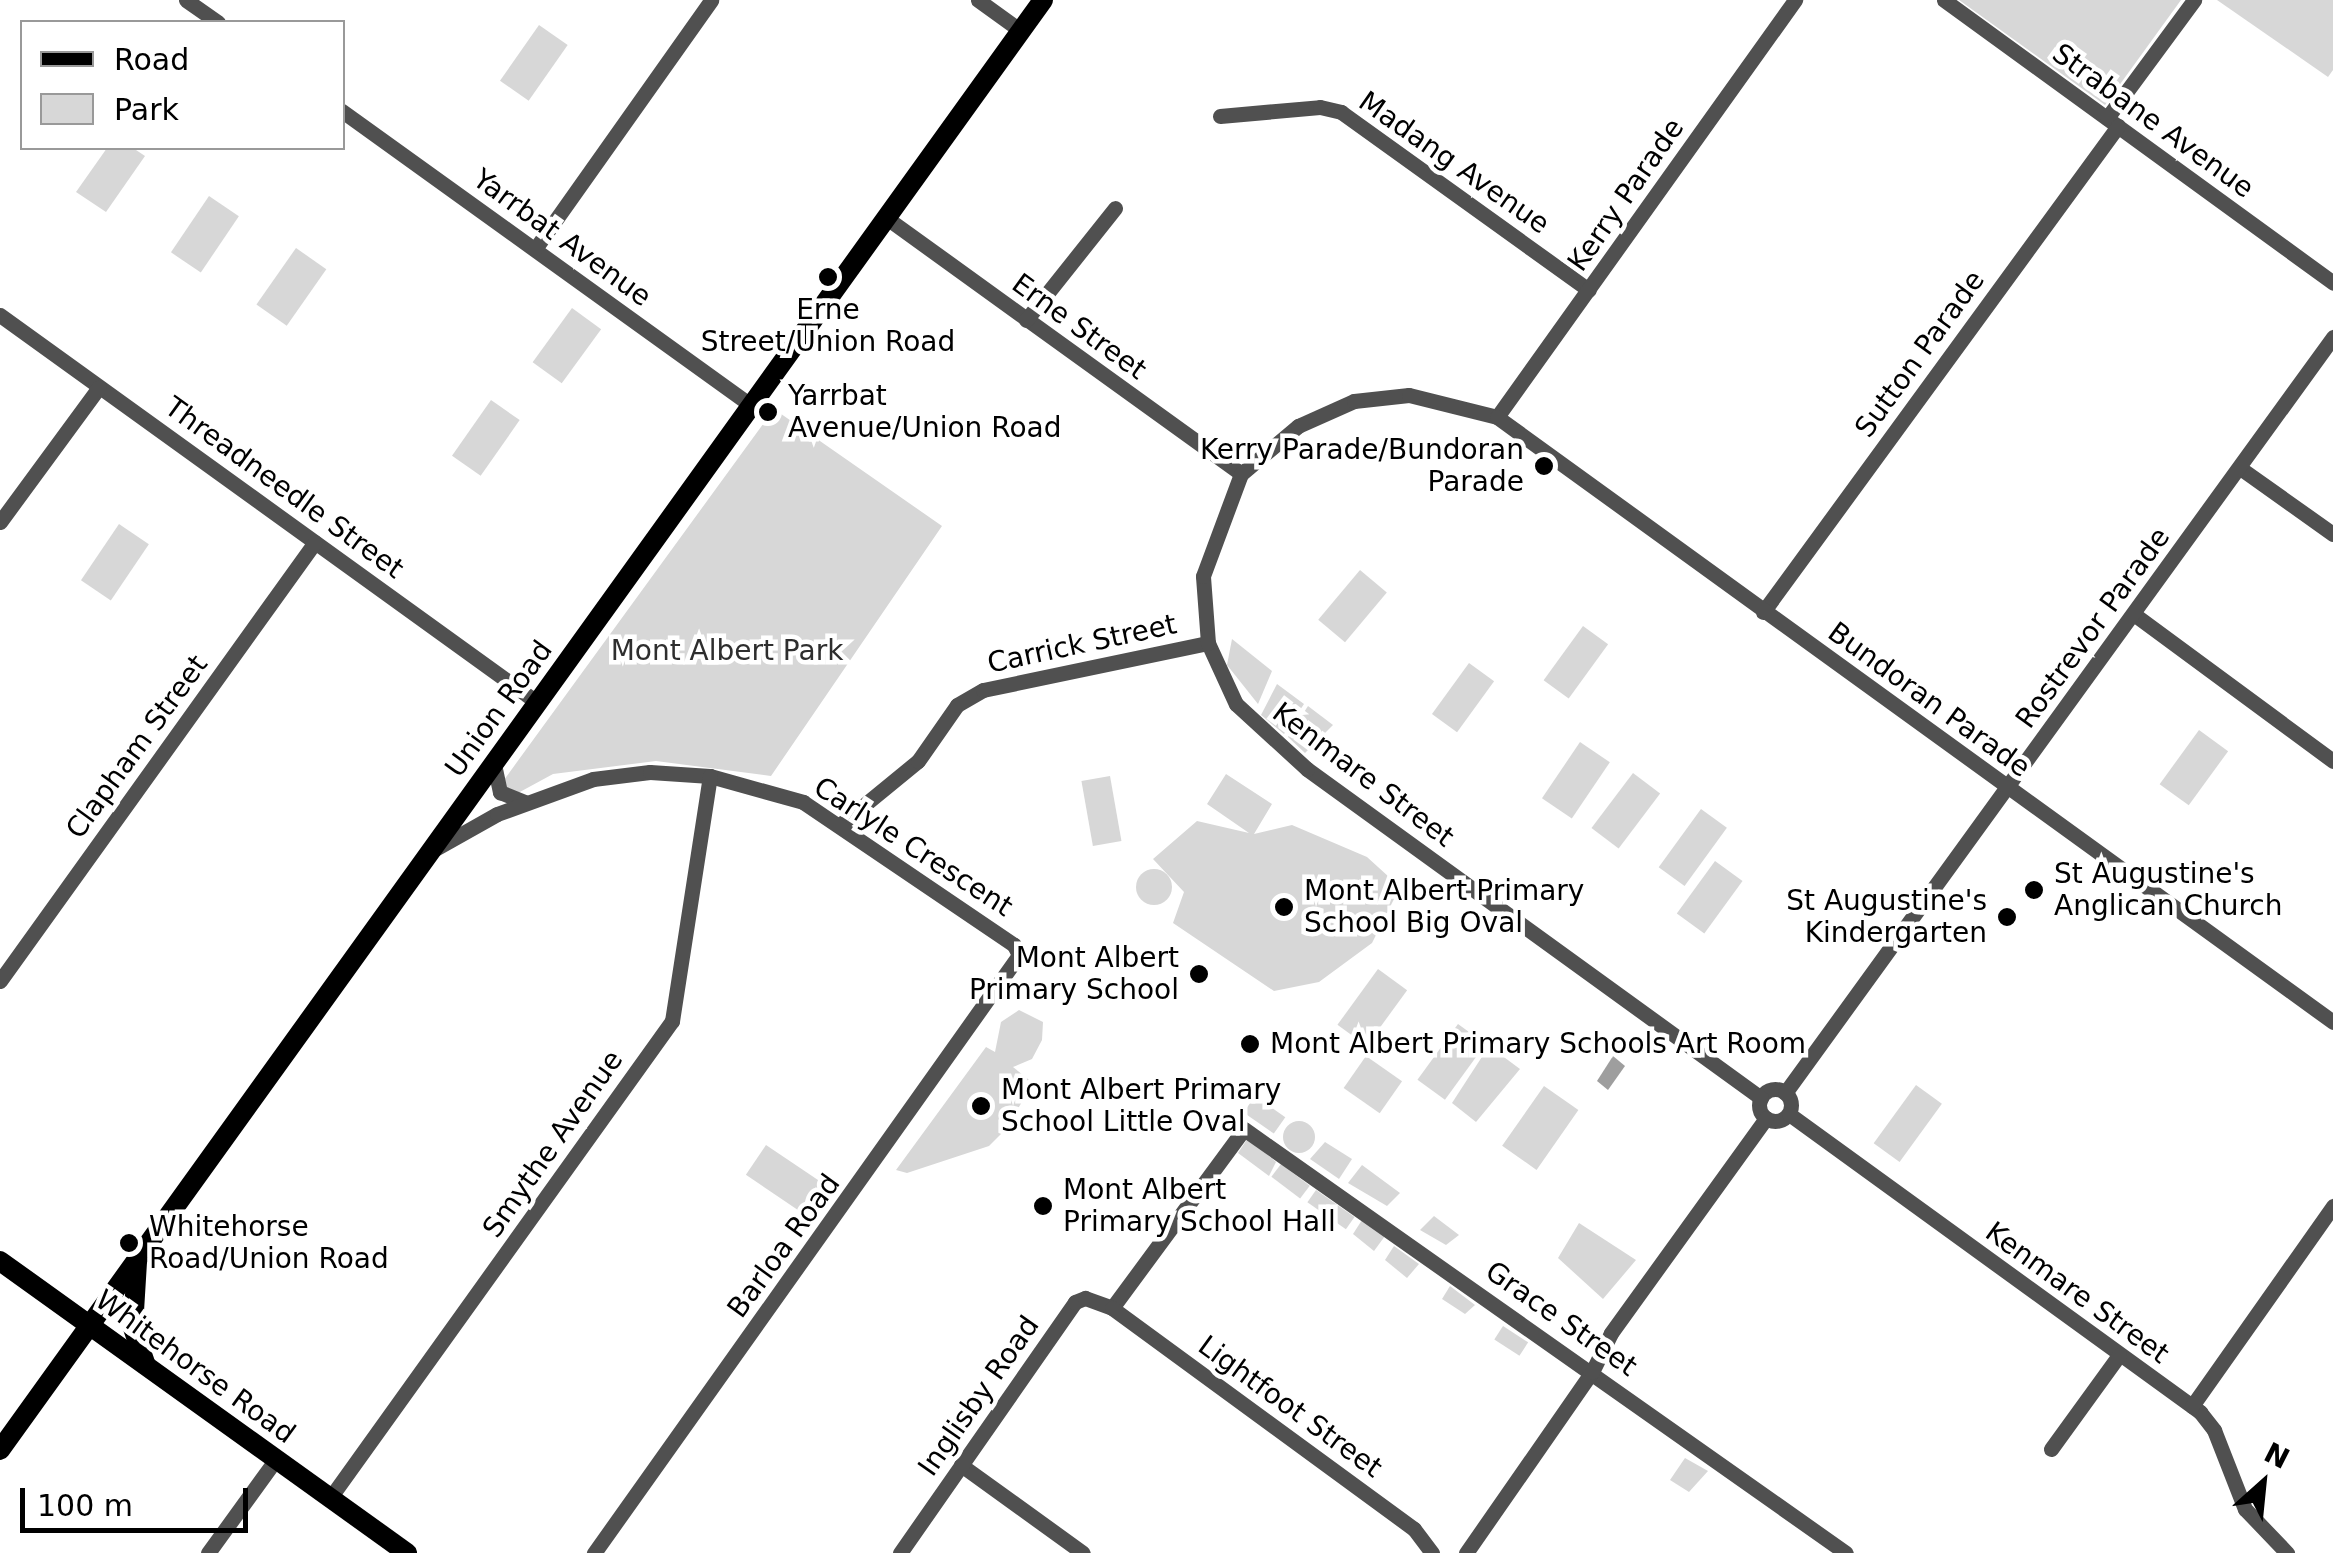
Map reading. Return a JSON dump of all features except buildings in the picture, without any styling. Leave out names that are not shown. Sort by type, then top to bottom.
[{"type":"main road","name":"Union Road","points":[[0,1450],[1043,0]]},
{"type":"main road","points":[[137,1260],[133,1328],[146,1366]]},
{"type":"main road","name":"Whitehorse Road","points":[[0,1261],[407,1553]]},
{"type":"street","points":[[186,0],[215,20]]},
{"type":"street","points":[[535,249],[711,0]]},
{"type":"street","points":[[978,0],[1021,31]]},
{"type":"street","name":"Kerry Parade","points":[[1496,417],[1795,0]]},
{"type":"street","name":"Strabane Avenue","points":[[1944,0],[2333,283]]},
{"type":"street","name":"Sutton Parade","points":[[1763,612],[2112,122],[2194,0]]},
{"type":"street","name":"Madang Avenue","points":[[1220,116],[1320,107],[1341,112],[1589,290]]},
{"type":"street","name":"Yarrbat Avenue","points":[[345,114],[752,406]]},
{"type":"street","points":[[1026,320],[1115,208]]},
{"type":"street","name":"Erne Street","points":[[888,219],[1241,474]]},
{"type":"street","name":"Threadneedle Street","points":[[0,315],[538,703]]},
{"type":"street","name":"Rostrevor Parade","points":[[1785,1093],[2333,337]]},
{"type":"street","points":[[0,522],[99,386]]},
{"type":"street","points":[[1208,643],[1203,576],[1241,474],[1298,426],[1354,401],[1408,395],[1496,417]]},
{"type":"street","name":"Bundoran Parade","points":[[1496,417],[2333,1022]]},
{"type":"street","points":[[2240,468],[2333,534]]},
{"type":"street","name":"Clapham Street","points":[[0,981],[315,542]]},
{"type":"street","points":[[2135,615],[2333,761]]},
{"type":"street","name":"Carrick Street","points":[[841,824],[918,761],[957,705],[983,690],[1208,643]]},
{"type":"street","name":"Kenmare Street","points":[[1208,643],[1236,704],[1306,769],[1761,1098]]},
{"type":"street","points":[[494,764],[500,792],[524,802]]},
{"type":"street","name":"Carlyle Crescent","points":[[427,854],[524,802],[593,778],[650,772],[710,776],[804,802],[841,824],[1014,944],[1013,967]]},
{"type":"street","name":"Smythe Avenue","points":[[330,1498],[672,1021],[710,776]]},
{"type":"street","name":"Barloa Road","points":[[594,1553],[1013,967]]},
{"type":"street","points":[[1466,1553],[1592,1372],[1611,1332],[1766,1118],[1789,1114],[1785,1093],[1770,1090],[1761,1098],[1766,1118]]},
{"type":"street","name":"Kenmare Street","points":[[1789,1114],[2192,1406],[2214,1430],[2245,1509],[2288,1553]]},
{"type":"street","name":"Grace Street","points":[[1112,1308],[1244,1128],[1846,1553]]},
{"type":"street","points":[[2192,1406],[2333,1206]]},
{"type":"street","name":"Inglisby Road","points":[[900,1553],[1075,1302],[1098,1299],[1112,1308]]},
{"type":"street","name":"Lightfoot Street","points":[[1112,1308],[1414,1530],[1432,1553]]},
{"type":"street","points":[[2051,1449],[2119,1355]]},
{"type":"street","points":[[208,1553],[276,1459]]},
{"type":"street","points":[[961,1465],[1084,1553]]},
{"type":"green space","points":[[1959,0],[2181,0],[2105,105]]},
{"type":"green space","points":[[2217,0],[2333,0],[2333,70],[2328,77]]},
{"type":"green space","points":[[539,25],[568,45],[529,101],[500,81]]},
{"type":"green space","points":[[106,150],[136,150],[145,156],[106,212],[76,192]]},
{"type":"green space","points":[[209,196],[239,216],[201,273],[171,252]]},
{"type":"green space","points":[[296,248],[326,269],[287,326],[256,305]]},
{"type":"green space","points":[[572,308],[601,329],[562,383],[533,362]]},
{"type":"green space","points":[[491,400],[520,420],[481,476],[452,456]]},
{"type":"green space","name":"Mont Albert Park","points":[[774,409],[942,526],[771,776],[656,761],[553,774],[518,793],[501,784]]},
{"type":"green space","points":[[119,524],[149,544],[111,601],[81,580]]},
{"type":"green space","points":[[1360,570],[1387,592],[1345,642],[1318,620]]},
{"type":"green space","points":[[1583,626],[1608,644],[1569,698],[1544,680]]},
{"type":"green space","points":[[1232,639],[1272,671],[1258,704],[1227,665]]},
{"type":"green space","points":[[1469,663],[1494,681],[1457,732],[1432,714]]},
{"type":"green space","points":[[1277,684],[1304,704],[1284,734],[1261,715]]},
{"type":"green space","points":[[1308,706],[1333,725],[1305,753],[1288,737]]},
{"type":"green space","points":[[2199,730],[2228,751],[2189,805],[2160,784]]},
{"type":"green space","points":[[1580,742],[1610,762],[1572,819],[1542,798]]},
{"type":"green space","points":[[1633,773],[1660,793],[1619,849],[1591,828]]},
{"type":"green space","name":"Mont Albert Primary School Big Oval","points":[[1226,774],[1272,804],[1254,834],[1292,825],[1367,857],[1400,887],[1372,943],[1319,982],[1274,991],[1173,923],[1184,892],[1153,859],[1197,821],[1249,833],[1207,804]]},
{"type":"green space","points":[[1110,776],[1121,841],[1093,846],[1081,781]]},
{"type":"green space","points":[[1701,809],[1727,828],[1685,886],[1659,867]]},
{"type":"green space","points":[[1715,861],[1743,881],[1704,934],[1677,914]]},
{"type":"green space","points":[[1154,869],[1167,874],[1172,887],[1167,900],[1154,905],[1141,900],[1136,887],[1141,874]]},
{"type":"green space","points":[[1378,969],[1407,990],[1367,1046],[1337,1025]]},
{"type":"green space","name":"Mont Albert Primary School Little Oval","points":[[1019,1010],[1043,1022],[1042,1040],[1032,1059],[1013,1067],[1033,1083],[1006,1129],[989,1146],[907,1173],[896,1170],[986,1047],[995,1052],[1001,1022]]},
{"type":"green space","points":[[1458,1024],[1486,1044],[1445,1100],[1417,1080]]},
{"type":"green space","points":[[1489,1046],[1520,1069],[1476,1122],[1452,1103]]},
{"type":"green space","points":[[1366,1056],[1402,1081],[1380,1113],[1344,1088]]},
{"type":"green space","points":[[1916,1085],[1942,1104],[1900,1162],[1874,1143]]},
{"type":"green space","points":[[1544,1086],[1578,1110],[1537,1170],[1502,1146]]},
{"type":"green space","points":[[1255,1096],[1285,1117],[1274,1134],[1244,1112]]},
{"type":"green space","points":[[1299,1121],[1310,1126],[1315,1137],[1310,1148],[1299,1153],[1288,1148],[1283,1137],[1288,1126]]},
{"type":"green space","points":[[1248,1138],[1276,1162],[1269,1176],[1238,1153]]},
{"type":"green space","points":[[1325,1142],[1352,1159],[1339,1179],[1310,1159]]},
{"type":"green space","points":[[766,1145],[823,1184],[803,1213],[746,1175]]},
{"type":"green space","points":[[1281,1164],[1310,1186],[1300,1198],[1271,1177]]},
{"type":"green space","points":[[1362,1165],[1400,1193],[1387,1206],[1348,1183]]},
{"type":"green space","points":[[1316,1190],[1355,1217],[1346,1229],[1307,1202]]},
{"type":"green space","points":[[1434,1216],[1459,1235],[1446,1245],[1420,1230]]},
{"type":"green space","points":[[1362,1220],[1385,1236],[1374,1251],[1353,1234]]},
{"type":"green space","points":[[1579,1223],[1636,1260],[1603,1299],[1558,1258]]},
{"type":"green space","points":[[1394,1246],[1419,1264],[1407,1278],[1385,1260]]},
{"type":"green space","points":[[1450,1286],[1475,1305],[1465,1314],[1442,1299]]},
{"type":"green space","points":[[1503,1326],[1528,1342],[1519,1356],[1494,1339]]},
{"type":"green space","points":[[1685,1458],[1708,1471],[1689,1492],[1670,1480]]},
{"type":"shaded area","points":[[1613,1056],[1625,1066],[1608,1090],[1597,1081]]},
{"type":"tram line","points":[[0,1256],[414,1553]]},
{"type":"place","name":"Erne Street/Union Road","points":[[828,277]]},
{"type":"place","name":"Yarrbat Avenue/Union Road","points":[[768,412]]},
{"type":"place","name":"Kerry Parade/Bundoran Parade","points":[[1544,466]]},
{"type":"place","name":"St Augustine's Anglican Church","points":[[2034,890]]},
{"type":"place","name":"Mont Albert Primary School Big Oval","points":[[1284,907]]},
{"type":"place","name":"St Augustine's Kindergarten","points":[[2007,917]]},
{"type":"place","name":"Mont Albert Primary School","points":[[1199,974]]},
{"type":"place","name":"Mont Albert Primary Schools Art Room","points":[[1250,1044]]},
{"type":"place","name":"Mont Albert Primary School Little Oval","points":[[981,1106]]},
{"type":"place","name":"Mont Albert Primary School Hall","points":[[1043,1206]]},
{"type":"place","name":"Whitehorse Road/Union Road","points":[[129,1243]]}]
